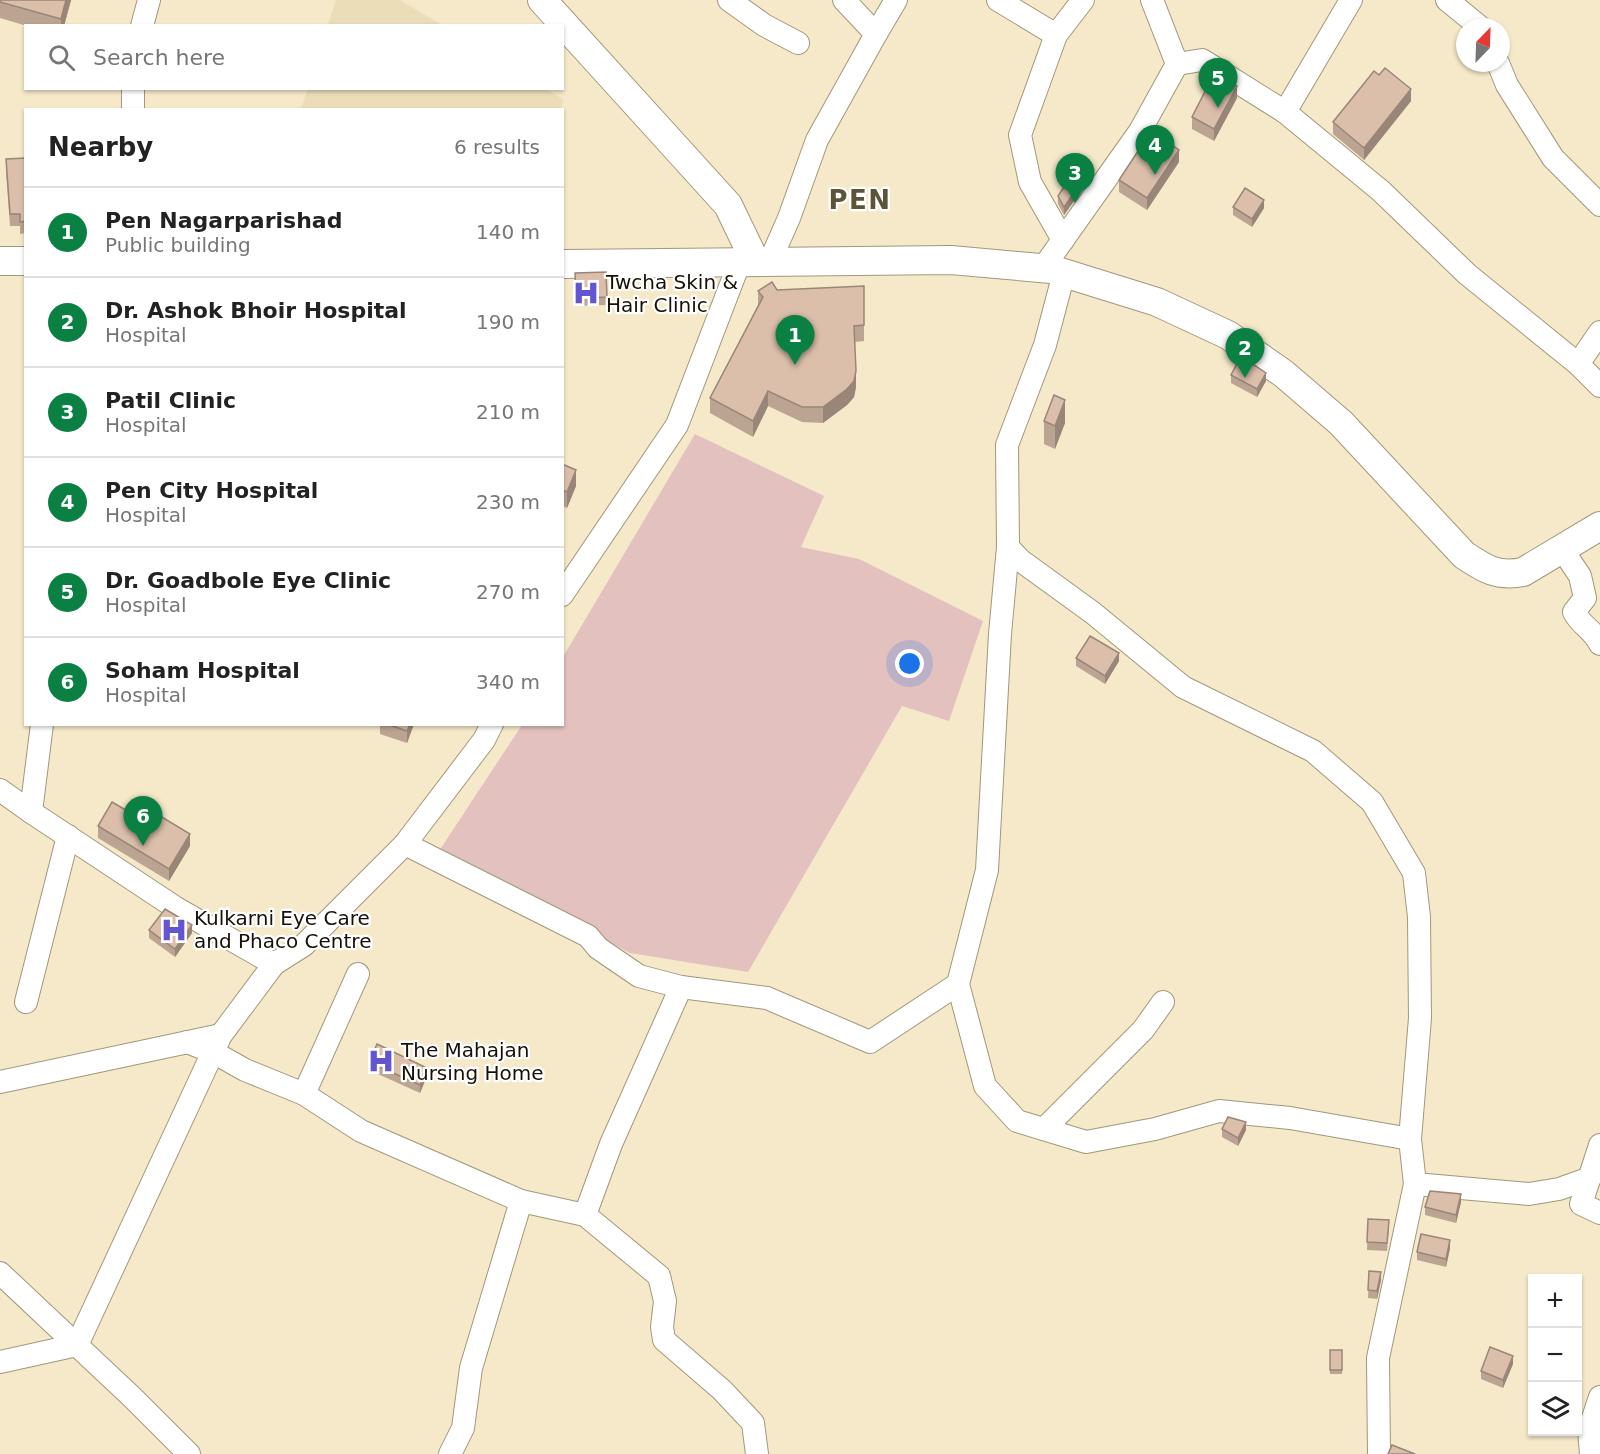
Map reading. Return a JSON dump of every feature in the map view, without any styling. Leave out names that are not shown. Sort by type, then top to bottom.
[{"type":"main road","points":[[542,0],[564,24]]},
{"type":"main road","points":[[564,24],[728,205],[755,261]]},
{"type":"main road","points":[[564,264],[951,260],[1054,271],[1157,302],[1228,335],[1284,374],[1341,423],[1464,555],[1488,571],[1510,575],[1523,572],[1600,526]]},
{"type":"main road","points":[[0,261],[24,261]]},
{"type":"main road","points":[[0,280],[24,280]]},
{"type":"street","points":[[143,24],[149,0]]},
{"type":"street","points":[[729,0],[764,25],[798,43]]},
{"type":"street","points":[[844,0],[876,34]]},
{"type":"street","points":[[564,592],[677,425],[755,261],[789,218],[817,140],[896,0]]},
{"type":"street","points":[[998,0],[1056,35]]},
{"type":"street","points":[[1063,240],[1030,182],[1020,135],[1056,35],[1083,0]]},
{"type":"street","points":[[1152,0],[1177,64]]},
{"type":"street","points":[[1285,112],[1351,0]]},
{"type":"street","points":[[1447,0],[1469,18]]},
{"type":"street","points":[[1177,64],[1203,60],[1285,112],[1381,191],[1467,274],[1578,364],[1600,386]]},
{"type":"street","points":[[1177,64],[1140,131],[1063,240],[1054,271],[1045,345],[1007,445],[1008,547],[1000,634],[987,870],[958,984],[985,1086],[1017,1121],[1086,1142],[1155,1129],[1219,1111],[1290,1118],[1410,1139]]},
{"type":"street","points":[[1502,72],[1507,85],[1553,158],[1600,205]]},
{"type":"street","points":[[132,108],[133,90]]},
{"type":"street","points":[[1578,364],[1600,332]]},
{"type":"street","points":[[1008,547],[1020,560],[1093,613],[1183,687],[1312,751],[1372,802],[1414,873],[1419,917],[1420,1018],[1410,1139],[1415,1184],[1378,1358],[1379,1454]]},
{"type":"street","points":[[1562,549],[1580,576],[1585,598],[1574,612],[1580,623],[1590,629],[1600,644]]},
{"type":"street","points":[[31,812],[42,726]]},
{"type":"street","points":[[77,1345],[217,1043],[274,964],[304,945],[405,844],[484,740],[491,726]]},
{"type":"street","points":[[0,790],[176,908],[274,964]]},
{"type":"street","points":[[26,1002],[68,836]]},
{"type":"street","points":[[405,844],[588,936],[598,948],[639,976],[681,987],[767,998],[870,1042],[958,984]]},
{"type":"street","points":[[304,1095],[358,974]]},
{"type":"street","points":[[585,1215],[611,1144],[681,987]]},
{"type":"street","points":[[1044,1129],[1143,1030],[1163,1002]]},
{"type":"street","points":[[0,1082],[188,1042],[217,1043],[245,1070],[304,1095],[361,1131],[520,1201],[585,1215],[659,1276],[665,1301],[662,1327],[664,1340],[722,1390],[753,1423],[757,1454]]},
{"type":"street","points":[[1600,1145],[1581,1204],[1600,1213]]},
{"type":"street","points":[[1415,1184],[1528,1194],[1559,1189],[1590,1178]]},
{"type":"street","points":[[450,1454],[463,1428],[471,1368],[520,1201]]},
{"type":"street","points":[[0,1274],[189,1454]]},
{"type":"street","points":[[0,1362],[77,1345]]},
{"type":"street","points":[[1591,1454],[1600,1397]]},
{"type":"shaded area","points":[[336,0],[400,0],[440,24],[328,24]]},
{"type":"shaded area","points":[[307,90],[548,90],[564,100],[561,108],[301,108]]},
{"type":"shaded area","points":[[695,434],[824,496],[801,547],[859,559],[983,621],[949,721],[902,706],[748,972],[630,953],[439,851],[521,726],[564,726],[564,655]]},
{"type":"building","points":[[0,0],[66,0],[61,19],[0,2]]},
{"type":"building","points":[[1385,68],[1411,89],[1364,148],[1333,122],[1374,71],[1379,75]]},
{"type":"building","points":[[1215,72],[1237,86],[1214,129],[1192,117]]},
{"type":"building","points":[[1151,131],[1179,150],[1147,198],[1119,180]]},
{"type":"building","points":[[24,158],[24,221],[20,222],[20,214],[10,214],[6,159]]},
{"type":"building","points":[[1074,172],[1084,179],[1064,207],[1058,196]]},
{"type":"building","points":[[1245,188],[1264,200],[1252,219],[1233,207]]},
{"type":"building","points":[[606,272],[607,297],[576,298],[575,273]]},
{"type":"building","points":[[772,282],[777,290],[864,286],[864,325],[854,326],[856,371],[854,381],[847,389],[823,407],[802,407],[768,391],[753,421],[710,398],[763,297],[758,291]]},
{"type":"building","points":[[1241,356],[1266,373],[1257,389],[1231,375]]},
{"type":"building","points":[[1054,395],[1065,400],[1055,426],[1044,421]]},
{"type":"building","points":[[564,465],[576,470],[567,492],[564,491]]},
{"type":"building","points":[[1090,636],[1119,653],[1105,676],[1076,658]]},
{"type":"building","points":[[393,726],[409,726],[407,731]]},
{"type":"building","points":[[112,802],[146,822],[152,811],[190,834],[169,869],[98,826]]},
{"type":"building","points":[[165,909],[192,925],[175,949],[149,930]]},
{"type":"building","points":[[377,1044],[427,1068],[420,1085],[369,1062]]},
{"type":"building","points":[[1228,1117],[1246,1122],[1238,1138],[1222,1129]]},
{"type":"building","points":[[1430,1191],[1461,1194],[1456,1215],[1425,1207]]},
{"type":"building","points":[[1368,1219],[1389,1220],[1387,1243],[1367,1242]]},
{"type":"building","points":[[1421,1234],[1450,1240],[1446,1259],[1417,1252]]},
{"type":"building","points":[[1369,1271],[1381,1272],[1377,1291],[1368,1290]]},
{"type":"building","points":[[1490,1347],[1513,1356],[1503,1380],[1481,1371]]},
{"type":"building","points":[[1330,1350],[1342,1350],[1342,1370],[1330,1370]]},
{"type":"building","points":[[1392,1445],[1415,1454],[1388,1454]]},
{"type":"place","name":"Dr. Goadbole Eye Clinic","points":[[1218,108]]},
{"type":"place","name":"Pen City Hospital","points":[[1155,175]]},
{"type":"place","name":"Patil Clinic","points":[[1075,203]]},
{"type":"place","name":"Twcha Skin & Hair Clinic","points":[[586,293]]},
{"type":"place","name":"Pen Nagarparishad","points":[[795,365]]},
{"type":"place","name":"Dr. Ashok Bhoir Hospital","points":[[1245,378]]},
{"type":"place","name":"Soham Hospital","points":[[143,846]]},
{"type":"place","name":"Kulkarni Eye Care and Phaco Centre","points":[[174,930]]},
{"type":"place","name":"The Mahajan Nursing Home","points":[[381,1061]]},
{"type":"district","name":"PEN","points":[[860,200]]}]
